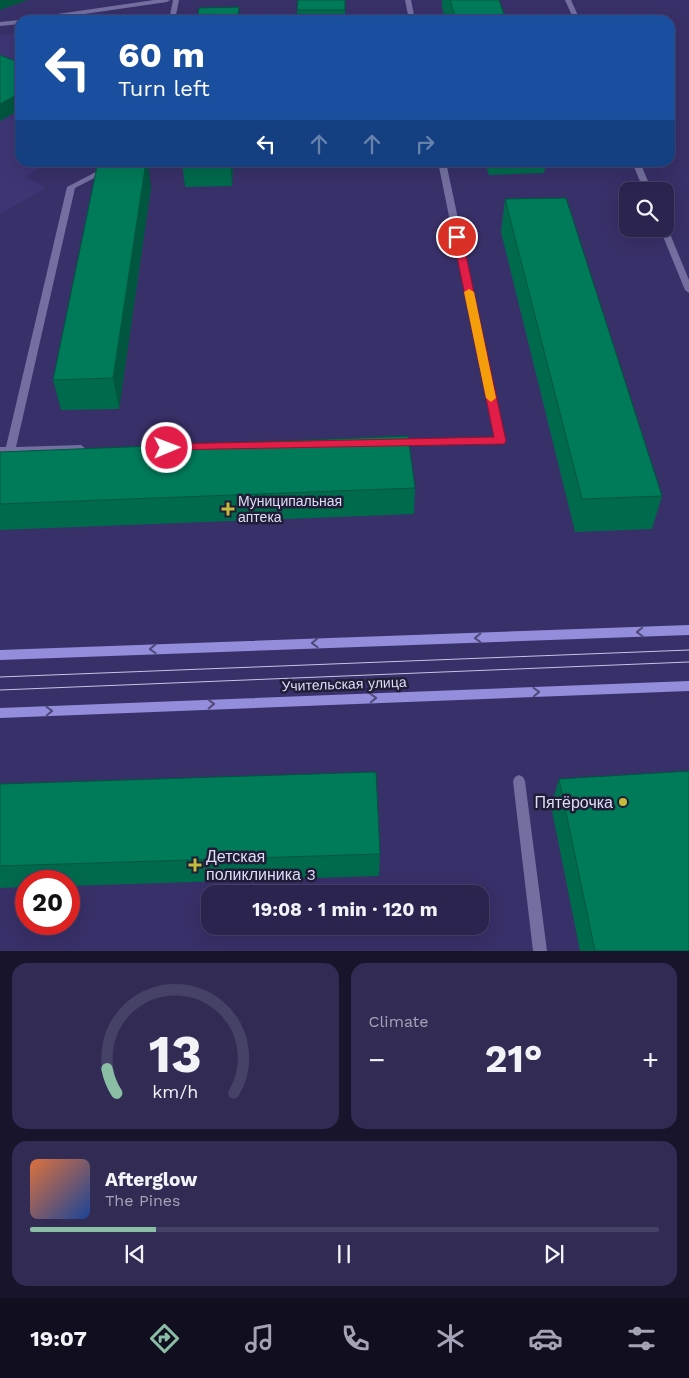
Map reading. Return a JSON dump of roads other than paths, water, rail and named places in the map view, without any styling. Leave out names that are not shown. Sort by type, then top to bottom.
[{"type":"main road","points":[[0,654],[689,630]]},
{"type":"main road","name":"Учительская улица","points":[[0,713],[689,686]]},
{"type":"street","points":[[64,15],[167,0]]},
{"type":"street","points":[[173,15],[176,0]]},
{"type":"street","points":[[408,0],[411,15]]},
{"type":"street","points":[[568,0],[575,15]]},
{"type":"street","points":[[0,24],[15,22]]},
{"type":"street","points":[[88,449],[5,451],[71,187],[112,167]]},
{"type":"street","points":[[382,443],[500,441],[443,167]]},
{"type":"street","points":[[638,167],[644,182]]},
{"type":"street","points":[[667,237],[689,290]]},
{"type":"street","points":[[519,781],[540,950]]},
{"type":"tram line","points":[[0,677],[689,650]]},
{"type":"tram line","points":[[0,690],[689,662]]},
{"type":"place","name":"Муниципальная аптека","points":[[228,509]]},
{"type":"place","name":"Пятёрочка","points":[[623,802]]},
{"type":"place","name":"Детская поликлиника 3","points":[[195,865]]}]
